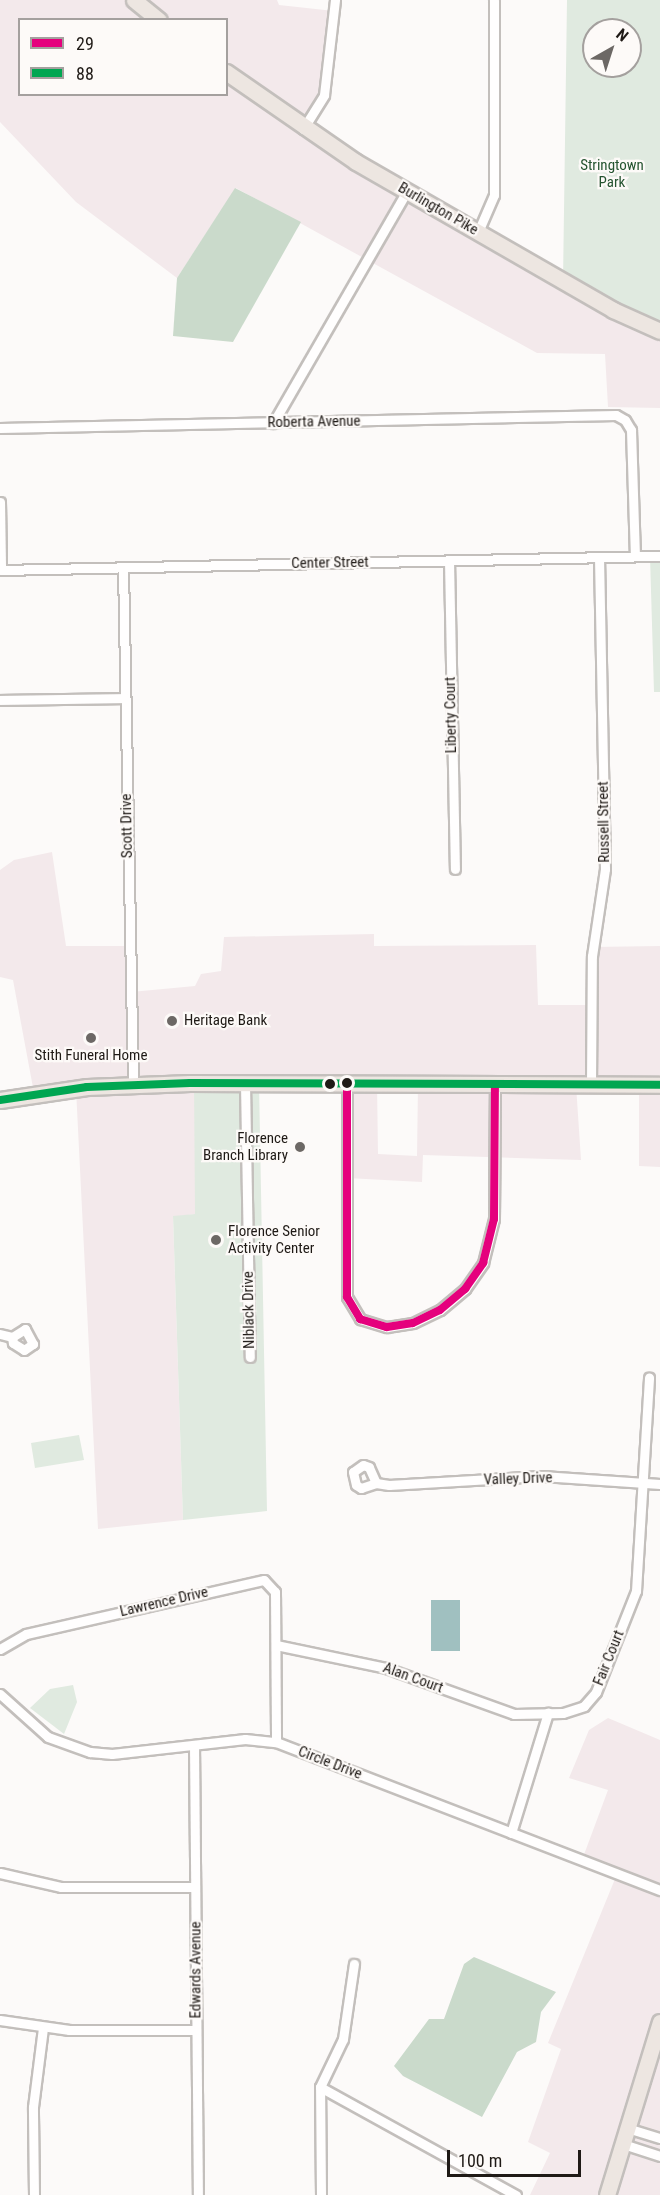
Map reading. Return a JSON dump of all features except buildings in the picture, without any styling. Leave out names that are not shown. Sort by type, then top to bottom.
[{"type":"main road","points":[[134,0],[156,18]]},
{"type":"main road","name":"Burlington Pike","points":[[228,73],[303,129],[407,191],[613,310],[660,331]]},
{"type":"main road","points":[[0,1100],[133,1084],[660,1085]]},
{"type":"main road","points":[[607,2195],[660,2022]]},
{"type":"street","points":[[303,129],[324,95],[335,0]]},
{"type":"street","points":[[478,232],[494,195],[494,0]]},
{"type":"street","points":[[273,423],[407,191]]},
{"type":"street","name":"Roberta Avenue","points":[[0,428],[616,416],[626,421],[631,430],[635,556]]},
{"type":"street","points":[[0,502],[1,570]]},
{"type":"street","name":"Center Street","points":[[1,570],[660,556]]},
{"type":"street","name":"Russell Street","points":[[591,1085],[592,956],[605,869],[599,557]]},
{"type":"street","name":"Liberty Court","points":[[449,560],[454,869]]},
{"type":"street","name":"Scott Drive","points":[[123,567],[133,1084]]},
{"type":"street","points":[[0,700],[125,698]]},
{"type":"street","name":"Niblack Drive","points":[[245,1083],[250,1357]]},
{"type":"street","points":[[347,1083],[347,1297],[360,1319],[387,1327],[413,1323],[440,1310],[465,1289],[483,1263],[494,1220],[495,1084]]},
{"type":"street","points":[[0,1334],[12,1337]]},
{"type":"street","name":"Fair Court","points":[[549,1713],[579,1709],[590,1700],[599,1685],[636,1591],[649,1377]]},
{"type":"street","name":"Valley Drive","points":[[376,1483],[542,1476],[660,1484]]},
{"type":"street","name":"Lawrence Drive","points":[[0,1649],[26,1634],[259,1580],[269,1582],[275,1592],[276,1645]]},
{"type":"street","points":[[276,1645],[276,1742]]},
{"type":"street","name":"Alan Court","points":[[276,1645],[386,1668],[504,1712],[549,1713]]},
{"type":"street","name":"Circle Drive","points":[[0,1694],[33,1726],[78,1750],[112,1754],[245,1739],[276,1742],[660,1890]]},
{"type":"street","points":[[511,1833],[549,1713]]},
{"type":"street","name":"Edwards Avenue","points":[[194,1744],[198,2195]]},
{"type":"street","points":[[0,1873],[61,1887],[195,1887]]},
{"type":"street","points":[[321,2195],[320,2087],[343,2039],[354,1964]]},
{"type":"street","points":[[0,2020],[43,2028],[196,2030]]},
{"type":"street","points":[[34,2195],[33,2107],[43,2028]]},
{"type":"street","points":[[320,2087],[516,2195]]},
{"type":"street","points":[[627,2128],[660,2138]]},
{"type":"street","points":[[622,2144],[660,2156]]},
{"type":"shaded area","points":[[0,0],[277,0],[279,5],[334,11],[324,95],[304,128],[660,331],[660,408],[608,407],[605,354],[537,353],[236,188],[177,278],[76,202],[0,122]]},
{"type":"shaded area","points":[[52,852],[66,946],[130,946],[131,992],[195,986],[201,974],[221,971],[224,937],[374,934],[374,946],[536,945],[538,1005],[590,1005],[593,947],[660,946],[660,1167],[639,1166],[639,1085],[576,1085],[581,1160],[423,1155],[422,1182],[347,1178],[347,1083],[236,1083],[195,1214],[173,1217],[183,1520],[98,1529],[76,1089],[34,1093],[13,980],[0,977],[0,870],[14,860]],"holes":[[[377,1083],[418,1084],[417,1156],[378,1154]]]},
{"type":"shaded area","points":[[608,1718],[660,1740],[660,2195],[530,2195],[550,2153],[528,2142],[561,2049],[548,2043],[617,1874],[582,1860],[608,1790],[569,1778],[589,1730]]},
{"type":"green space","name":"Stringtown Park","points":[[567,0],[660,0],[660,331],[563,281]]},
{"type":"green space","points":[[235,188],[301,222],[233,342],[173,336],[177,278]]},
{"type":"green space","points":[[650,556],[660,556],[660,692],[654,692]]},
{"type":"green space","points":[[194,1083],[259,1083],[267,1511],[183,1520],[173,1216],[195,1214]]},
{"type":"green space","points":[[79,1435],[84,1460],[35,1468],[31,1443]]},
{"type":"green space","points":[[73,1685],[77,1702],[64,1734],[30,1708],[50,1689]]},
{"type":"green space","points":[[474,1957],[556,1992],[541,2012],[536,2042],[517,2052],[482,2117],[403,2076],[394,2066],[429,2019],[444,2019],[464,1964]]},
{"type":"water","points":[[431,1600],[460,1600],[460,1651],[431,1651]]},
{"type":"transit line","name":"88","points":[[0,1100],[87,1087],[190,1083],[660,1085]]},
{"type":"transit line","name":"29","points":[[347,1083],[347,1297],[360,1319],[387,1327],[413,1323],[440,1310],[465,1289],[483,1263],[494,1219],[495,1084]]},
{"type":"place","name":"Heritage Bank","points":[[172,1021]]},
{"type":"place","name":"Stith Funeral Home","points":[[91,1038]]},
{"type":"place","name":"Florence Branch Library","points":[[300,1147]]},
{"type":"place","name":"Florence Senior Activity Center","points":[[216,1240]]}]
